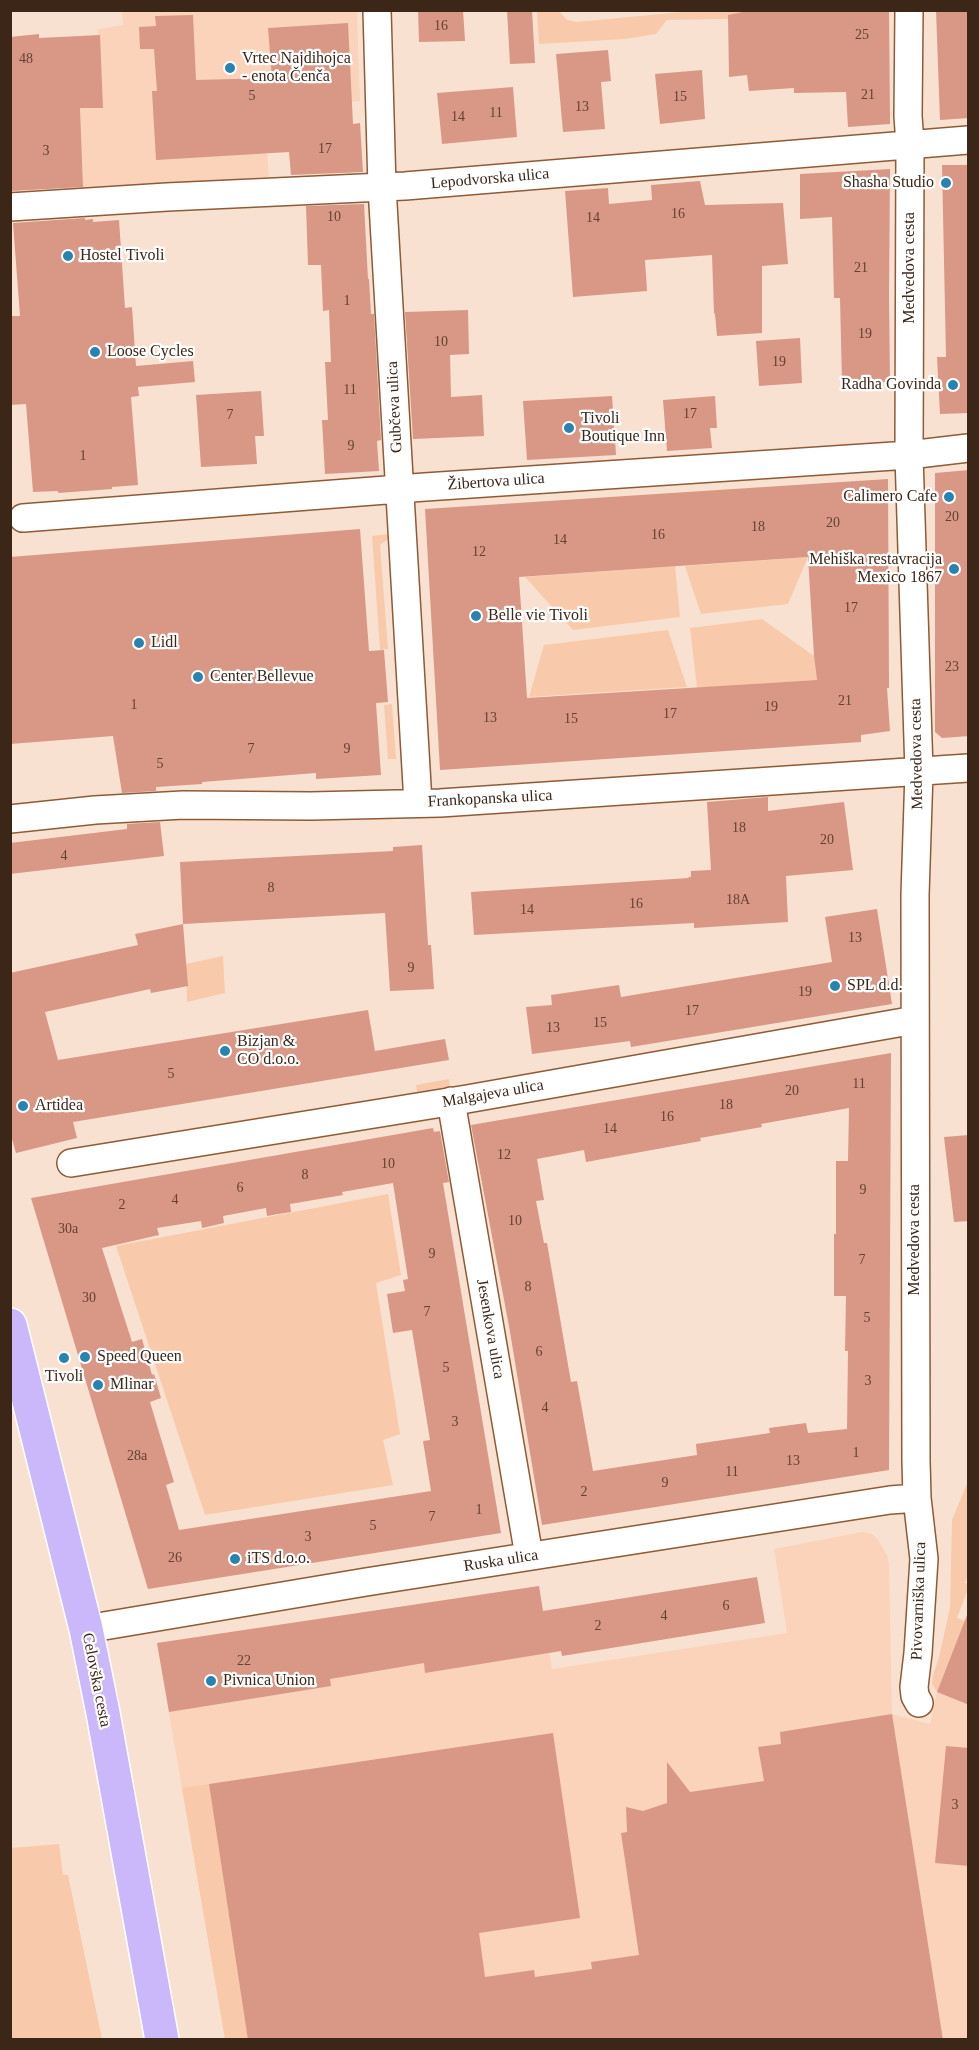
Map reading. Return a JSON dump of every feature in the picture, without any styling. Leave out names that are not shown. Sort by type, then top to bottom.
[{"type":"main road","name":"Celovška cesta","points":[[10,1325],[86,1629],[162,2040]]},
{"type":"street","name":"Gubčeva ulica","points":[[377,10],[382,187],[418,803]]},
{"type":"street","name":"Medvedova cesta","points":[[909,10],[909,455],[918,772],[915,896],[917,1498]]},
{"type":"street","name":"Lepodvorska ulica","points":[[10,207],[405,186],[969,140]]},
{"type":"street","name":"Žibertova ulica","points":[[23,518],[399,489],[909,455],[969,448]]},
{"type":"street","name":"Frankopanska ulica","points":[[10,819],[95,810],[183,805],[311,807],[418,803],[969,768]]},
{"type":"street","name":"Malgajeva ulica","points":[[71,1163],[451,1101],[915,1020]]},
{"type":"street","name":"Jesenkova ulica","points":[[451,1101],[529,1557]]},
{"type":"street","name":"Ruska ulica","points":[[86,1629],[890,1500],[917,1498]]},
{"type":"street","name":"Pivovarniška ulica","points":[[917,1498],[924,1559],[914,1687],[919,1703]]},
{"type":"shaded area","name":"Vrtec Najdihojca - enota Čenča","points":[[122,11],[357,11],[360,101],[264,108],[269,177],[83,188],[80,108],[103,107],[98,29],[123,25]]},
{"type":"shaded area","points":[[537,11],[559,11],[567,20],[576,22],[692,11],[753,11],[729,15],[728,19],[667,20],[656,34],[625,39],[539,44]]},
{"type":"shaded area","points":[[390,534],[388,539],[380,545],[388,649],[380,650],[372,536]]},
{"type":"shaded area","points":[[808,557],[788,604],[701,614],[685,566]]},
{"type":"shaded area","points":[[675,566],[680,617],[573,630],[525,577]]},
{"type":"shaded area","points":[[762,619],[814,656],[817,680],[697,688],[690,628]]},
{"type":"shaded area","points":[[668,630],[687,687],[529,697],[544,645]]},
{"type":"shaded area","points":[[392,704],[396,759],[388,759],[384,705]]},
{"type":"shaded area","points":[[223,956],[225,993],[187,1002],[186,964]]},
{"type":"shaded area","points":[[449,1079],[450,1087],[447,1092],[418,1098],[416,1085]]},
{"type":"shaded area","points":[[388,1194],[401,1275],[376,1283],[400,1434],[383,1440],[393,1485],[205,1515],[116,1246]]},
{"type":"shaded area","points":[[968,1481],[968,1574],[965,1583],[968,1584],[968,1589],[957,1618],[965,1621],[937,1692],[932,1684],[950,1608],[952,1520]]},
{"type":"shaded area","points":[[862,1532],[870,1533],[877,1538],[887,1555],[889,1564],[892,1714],[930,1724],[937,1692],[968,1705],[968,2039],[225,2039],[157,1643],[539,1586],[552,1669],[787,1633],[774,1549]]},
{"type":"shaded area","points":[[209,1784],[248,2039],[225,2039],[182,1788]]},
{"type":"shaded area","points":[[59,1844],[63,1875],[68,1875],[102,2039],[11,2039],[11,1848]]},
{"type":"building","points":[[418,10],[463,10],[465,41],[419,42]]},
{"type":"building","points":[[507,10],[532,10],[535,63],[510,64]]},
{"type":"building","points":[[753,10],[889,10],[890,124],[848,127],[846,92],[794,93],[794,88],[749,91],[747,75],[729,77],[728,15]]},
{"type":"building","points":[[936,10],[969,10],[969,118],[940,120]]},
{"type":"building","points":[[193,15],[196,80],[272,78],[268,28],[348,23],[353,124],[360,123],[363,172],[291,175],[289,152],[156,160],[152,91],[157,91],[154,49],[140,49],[139,27],[156,26],[155,16]]},
{"type":"building","points":[[39,34],[39,38],[100,35],[103,108],[80,108],[83,187],[11,191],[10,37]]},
{"type":"building","points":[[608,50],[611,81],[601,82],[605,129],[563,132],[556,54]]},
{"type":"building","points":[[702,70],[705,119],[660,124],[655,74]]},
{"type":"building","points":[[513,87],[517,137],[442,144],[437,93]]},
{"type":"building","points":[[942,165],[969,165],[969,413],[940,414],[937,357],[946,357]]},
{"type":"building","points":[[890,169],[890,382],[842,383],[840,298],[834,298],[832,217],[800,219],[800,174]]},
{"type":"building","points":[[700,181],[705,205],[783,203],[788,264],[762,266],[762,333],[717,336],[712,255],[645,260],[647,291],[573,297],[565,191],[608,188],[609,204],[652,200],[651,185]]},
{"type":"building","points":[[364,204],[371,314],[374,314],[381,440],[377,441],[379,471],[325,474],[322,420],[328,420],[325,362],[331,362],[329,310],[323,311],[321,265],[308,265],[306,206]]},
{"type":"building","points":[[85,218],[85,220],[93,219],[93,222],[119,220],[125,308],[132,307],[136,366],[193,361],[195,382],[138,387],[139,396],[131,397],[138,485],[58,493],[58,491],[33,492],[26,404],[10,405],[10,316],[20,316],[13,223]]},
{"type":"building","points":[[468,310],[469,354],[450,355],[451,397],[482,395],[484,436],[413,439],[405,312]]},
{"type":"building","points":[[800,338],[802,383],[759,386],[756,341]]},
{"type":"building","points":[[261,391],[264,436],[255,436],[257,464],[201,467],[196,395]]},
{"type":"building","name":"Tivoli Boutique Inn","points":[[612,396],[616,455],[527,460],[523,401]]},
{"type":"building","points":[[715,396],[717,428],[710,428],[712,448],[667,451],[663,400]]},
{"type":"building","points":[[969,470],[969,736],[942,738],[935,732],[935,473]]},
{"type":"building","name":"Belle vie Tivoli","points":[[888,479],[889,688],[887,688],[890,731],[861,735],[861,742],[440,770],[425,509]],"holes":[[[808,557],[817,680],[527,698],[519,577]]]},
{"type":"building","name":"Center Bellevue","points":[[360,529],[369,651],[384,650],[388,702],[376,703],[381,775],[316,779],[316,773],[202,782],[202,784],[156,787],[156,791],[122,793],[113,736],[10,744],[10,557]]},
{"type":"building","points":[[768,797],[768,811],[844,802],[853,870],[786,876],[788,922],[694,928],[694,923],[474,935],[471,892],[689,878],[691,871],[711,870],[707,802]]},
{"type":"building","points":[[160,822],[164,856],[10,874],[10,843],[127,829],[127,824]]},
{"type":"building","points":[[422,845],[428,945],[431,945],[434,989],[390,991],[385,913],[183,924],[180,862],[393,851],[393,847]]},
{"type":"building","points":[[877,909],[892,1004],[631,1047],[630,1041],[532,1054],[526,1007],[552,1005],[551,995],[619,985],[621,997],[832,962],[825,917]]},
{"type":"building","points":[[183,924],[188,986],[151,993],[150,989],[45,1012],[58,1060],[368,1010],[375,1051],[445,1039],[449,1060],[73,1122],[77,1138],[16,1153],[10,1132],[10,973],[138,945],[135,934]]},
{"type":"building","points":[[891,1053],[889,1470],[542,1525],[509,1326],[471,1125]],"holes":[[[849,1108],[848,1161],[836,1161],[836,1234],[834,1234],[834,1296],[846,1296],[847,1429],[808,1433],[806,1423],[769,1428],[770,1433],[696,1444],[697,1455],[593,1471],[577,1381],[571,1382],[547,1243],[544,1243],[536,1201],[544,1200],[537,1159],[584,1150],[586,1162],[701,1141],[700,1138],[762,1127],[761,1124]]]},
{"type":"building","points":[[433,1128],[434,1132],[440,1131],[449,1182],[443,1183],[501,1533],[148,1589],[31,1198]],"holes":[[[393,1183],[408,1279],[403,1280],[405,1291],[387,1294],[393,1333],[412,1330],[430,1440],[423,1441],[431,1491],[179,1530],[166,1485],[174,1482],[150,1402],[161,1398],[142,1339],[132,1342],[102,1248],[159,1235],[157,1228],[201,1221],[202,1228],[224,1223],[223,1216],[266,1208],[267,1216],[291,1212],[290,1204]]]},
{"type":"building","points":[[969,1135],[969,1221],[954,1222],[944,1137]]},
{"type":"building","points":[[757,1577],[765,1623],[562,1656],[561,1651],[425,1673],[424,1663],[330,1679],[331,1686],[169,1712],[157,1643],[539,1586],[543,1611]]},
{"type":"building","points":[[967,1615],[969,1616],[969,1705],[937,1692]]},
{"type":"building","points":[[892,1714],[943,2040],[248,2040],[209,1784],[553,1733],[580,1918],[479,1933],[485,1977],[534,1970],[535,1977],[592,1969],[591,1962],[639,1955],[621,1833],[627,1832],[626,1807],[643,1811],[667,1803],[667,1762],[690,1792],[764,1781],[758,1747],[781,1744],[780,1732]]},
{"type":"building","points":[[946,1746],[969,1748],[969,1866],[935,1863]]},
{"type":"place","name":"Vrtec Najdihojca - enota Čenča","points":[[230,68]]},
{"type":"place","name":"Shasha Studio","points":[[946,183]]},
{"type":"place","name":"Hostel Tivoli","points":[[68,256]]},
{"type":"place","name":"Loose Cycles","points":[[95,352]]},
{"type":"place","name":"Radha Govinda","points":[[953,385]]},
{"type":"place","name":"Tivoli Boutique Inn","points":[[569,428]]},
{"type":"place","name":"Calimero Cafe","points":[[949,497]]},
{"type":"place","name":"Mehiška restavracija Mexico 1867","points":[[954,569]]},
{"type":"place","name":"Belle vie Tivoli","points":[[476,616]]},
{"type":"place","name":"Lidl","points":[[139,643]]},
{"type":"place","name":"Center Bellevue","points":[[198,677]]},
{"type":"place","name":"SPL d.d.","points":[[835,986]]},
{"type":"place","name":"Bizjan & CO d.o.o.","points":[[225,1051]]},
{"type":"place","name":"Artidea","points":[[23,1106]]},
{"type":"place","name":"Speed Queen","points":[[85,1357]]},
{"type":"place","name":"Tivoli","points":[[64,1358]]},
{"type":"place","name":"Mlinar","points":[[98,1385]]},
{"type":"place","name":"iTS d.o.o.","points":[[235,1559]]},
{"type":"place","name":"Pivnica Union","points":[[211,1681]]}]
